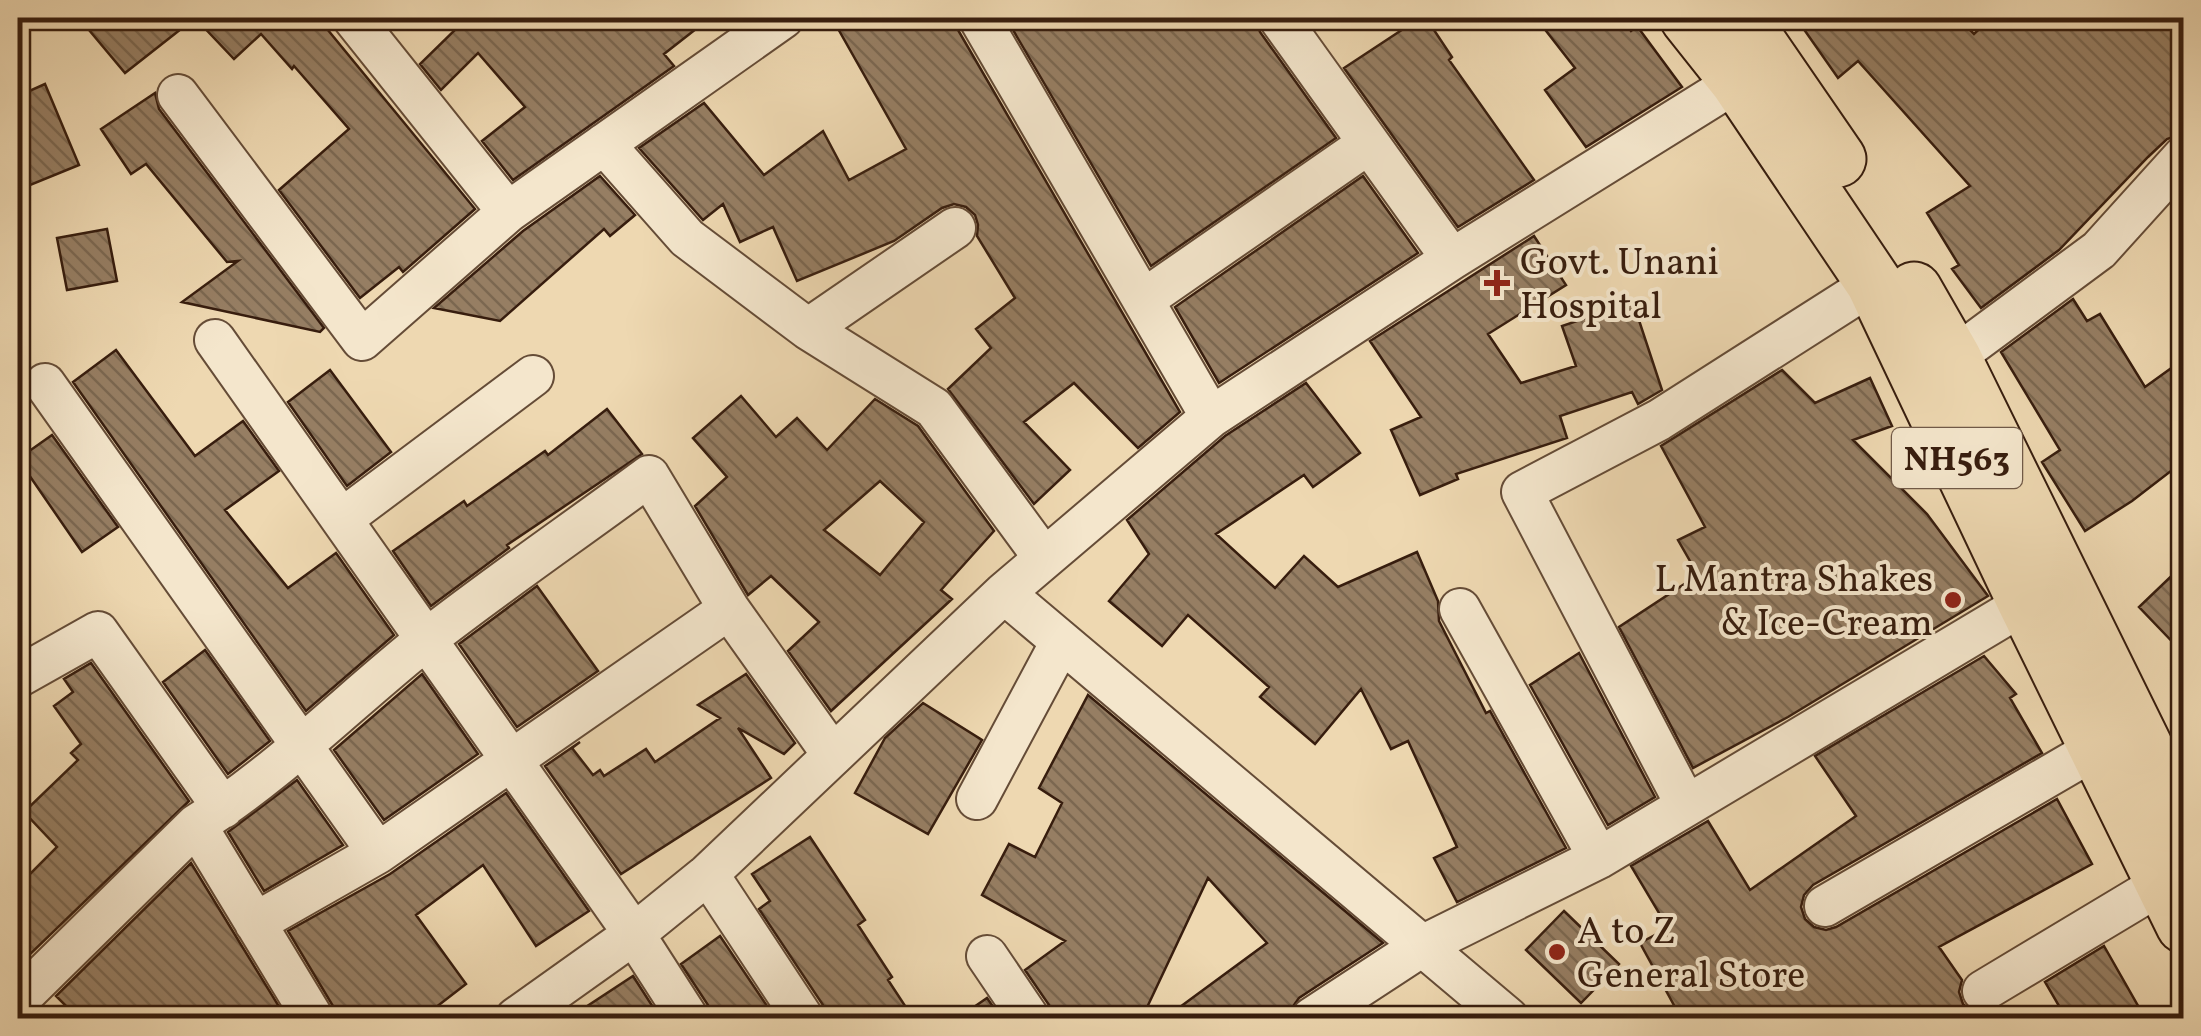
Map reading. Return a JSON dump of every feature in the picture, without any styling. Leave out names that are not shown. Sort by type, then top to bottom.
[{"type":"highway","name":"NH563","points":[[1688,18],[1738,81],[1874,283],[2097,748],[2173,853]]},
{"type":"highway","name":"NH563","points":[[1741,18],[1852,180],[1953,358],[2173,853]]},
{"type":"street","points":[[354,18],[508,212]]},
{"type":"street","points":[[178,95],[362,340],[508,212],[782,18]]},
{"type":"street","points":[[979,18],[1211,416]]},
{"type":"street","points":[[1279,18],[1452,260]]},
{"type":"street","points":[[516,1018],[634,934],[708,874],[1004,593],[1211,416],[1738,81]]},
{"type":"street","points":[[604,144],[686,238],[808,329],[934,408],[1044,558]]},
{"type":"street","points":[[1143,300],[1368,144]]},
{"type":"street","points":[[1953,358],[2099,250],[2184,156]]},
{"type":"street","points":[[808,329],[954,228]]},
{"type":"street","points":[[1686,805],[1522,492],[1659,420],[1874,283]]},
{"type":"street","points":[[215,340],[634,934],[688,1018]]},
{"type":"street","points":[[342,519],[533,376]]},
{"type":"street","points":[[45,384],[378,853]]},
{"type":"street","points":[[18,1000],[209,816],[304,745],[426,639],[649,476],[729,609],[832,755]]},
{"type":"street","points":[[1004,593],[1508,1018]]},
{"type":"street","points":[[1312,1018],[1422,946],[1598,858],[2026,602]]},
{"type":"street","points":[[255,923],[378,853],[729,609]]},
{"type":"street","points":[[1460,610],[1598,858]]},
{"type":"street","points":[[18,677],[98,632],[209,816],[255,923],[313,1018]]},
{"type":"street","points":[[977,799],[1061,642]]},
{"type":"street","points":[[1825,906],[2097,748]]},
{"type":"street","points":[[1983,991],[2173,853]]},
{"type":"street","points":[[708,874],[804,1018]]},
{"type":"street","points":[[987,956],[1029,1018]]},
{"type":"building","points":[[79,18],[195,18],[125,73]]},
{"type":"building","points":[[195,18],[318,18],[475,209],[403,272],[399,267],[360,298],[279,190],[349,129],[261,34],[234,59]]},
{"type":"building","points":[[448,18],[710,18],[664,54],[674,66],[513,180],[482,141],[525,107],[478,53],[441,90],[420,64],[457,28]]},
{"type":"building","points":[[832,18],[955,18],[958,30],[1180,412],[1138,448],[1074,383],[1024,422],[1070,470],[1034,504],[948,389],[991,348],[976,329],[1015,298],[977,236],[975,215],[966,207],[954,204],[942,208],[894,241],[797,281],[773,227],[740,242],[723,204],[703,220],[639,148],[704,103],[764,175],[823,131],[849,180],[906,149]]},
{"type":"building","points":[[1006,18],[1255,18],[1260,32],[1336,138],[1151,266]]},
{"type":"building","points":[[1420,18],[1426,18],[1452,57],[1449,60],[1534,180],[1458,227],[1344,68]]},
{"type":"building","points":[[1536,18],[1621,18],[1631,31],[1637,26],[1682,87],[1586,147],[1545,90],[1575,68]]},
{"type":"building","points":[[1796,18],[1958,18],[1974,34],[1991,18],[2184,18],[2184,133],[2167,139],[2059,250],[1981,308],[1952,269],[1959,265],[1927,213],[1970,186],[1858,61],[1838,78]]},
{"type":"building","points":[[45,84],[79,165],[18,190],[18,96]]},
{"type":"building","points":[[155,93],[159,109],[324,328],[320,332],[182,302],[238,261],[227,262],[146,164],[131,174],[101,129]]},
{"type":"building","points":[[600,176],[635,215],[610,236],[604,229],[500,321],[434,308],[523,231]]},
{"type":"building","points":[[1363,176],[1418,253],[1219,383],[1175,307]]},
{"type":"building","points":[[107,229],[117,281],[67,290],[57,238]]},
{"type":"building","points":[[1534,236],[1566,285],[1488,334],[1521,383],[1576,366],[1562,326],[1633,302],[1662,390],[1638,404],[1632,392],[1560,416],[1567,438],[1456,474],[1458,479],[1420,495],[1391,430],[1421,417],[1370,341]]},
{"type":"building","points":[[2073,299],[2087,321],[2100,314],[2145,387],[2184,359],[2184,461],[2085,531],[2042,462],[2060,450],[2001,352]]},
{"type":"building","points":[[116,350],[195,456],[243,421],[279,471],[225,510],[288,588],[336,553],[394,635],[306,711],[73,382]]},
{"type":"building","points":[[330,370],[391,452],[347,486],[288,402]]},
{"type":"building","points":[[1782,370],[1815,403],[1870,378],[1892,426],[1853,440],[1927,514],[1988,596],[1788,717],[1693,768],[1619,627],[1698,575],[1678,540],[1705,527],[1661,446]]},
{"type":"building","points":[[1306,383],[1360,453],[1313,487],[1304,475],[1216,534],[1275,588],[1304,556],[1338,587],[1417,552],[1438,601],[1439,621],[1486,713],[1490,711],[1566,848],[1457,902],[1434,858],[1457,847],[1408,741],[1391,749],[1361,689],[1315,744],[1260,697],[1269,687],[1188,615],[1162,646],[1109,601],[1149,554],[1127,520],[1225,436]]},
{"type":"building","points":[[741,396],[776,437],[797,418],[827,450],[875,399],[918,426],[994,531],[941,590],[952,599],[831,711],[788,651],[819,622],[771,576],[748,595],[695,506],[727,477],[693,438]],"holes":[[[880,481],[924,522],[880,575],[824,530]]]},
{"type":"building","points":[[607,409],[642,454],[507,545],[509,548],[431,606],[393,551],[464,501],[467,506],[545,451],[548,455]]},
{"type":"building","points":[[52,435],[118,527],[82,552],[18,459]]},
{"type":"building","points":[[2184,564],[2184,654],[2139,607]]},
{"type":"building","points":[[537,586],[598,671],[517,727],[459,644]]},
{"type":"building","points":[[205,650],[270,741],[228,774],[163,682]]},
{"type":"building","points":[[1579,653],[1655,797],[1608,825],[1530,685]]},
{"type":"building","points":[[1984,656],[2016,694],[2010,698],[2042,753],[1813,885],[1804,895],[1801,907],[1805,919],[1814,927],[1836,927],[2057,799],[2092,864],[1939,947],[1962,980],[1959,992],[1963,1004],[1989,1018],[1681,1018],[1640,943],[1668,928],[1631,866],[1708,821],[1750,890],[1856,816],[1815,756]]},
{"type":"building","points":[[91,663],[189,801],[23,961],[18,955],[18,886],[57,847],[24,812],[78,760],[71,753],[81,744],[54,706],[73,692],[64,679]]},
{"type":"building","points":[[422,674],[478,754],[384,820],[334,750]]},
{"type":"building","points":[[746,674],[795,743],[784,754],[738,728],[771,778],[621,874],[545,766],[580,742],[572,748],[593,775],[600,770],[604,776],[646,749],[655,762],[720,718],[698,705]]},
{"type":"building","points":[[1088,695],[1383,943],[1299,998],[1285,1018],[1165,1018],[1267,943],[1208,878],[1142,1018],[1052,1018],[1049,1005],[1025,970],[1065,941],[982,895],[1009,844],[1035,857],[1062,803],[1039,788]]},
{"type":"building","points":[[923,703],[982,740],[928,834],[855,793],[885,738]]},
{"type":"building","points":[[297,780],[343,845],[264,891],[228,832]]},
{"type":"building","points":[[506,793],[589,911],[536,946],[483,865],[416,915],[466,984],[422,1018],[337,1018],[288,931],[390,874]]},
{"type":"building","points":[[810,837],[865,920],[858,925],[913,1018],[826,1018],[823,1005],[759,909],[770,901],[752,874]]},
{"type":"building","points":[[191,863],[286,1018],[78,1018],[56,996]]},
{"type":"building","points":[[1564,911],[1619,964],[1581,1003],[1526,950]]},
{"type":"building","points":[[720,936],[775,1018],[712,1018],[708,1005],[681,964]]},
{"type":"building","points":[[2104,946],[2145,1018],[2066,1018],[2045,982]]},
{"type":"building","points":[[633,976],[660,1018],[569,1018]]},
{"type":"building","points":[[987,998],[1001,1018],[958,1018]]},
{"type":"place","name":"Govt. Unani Hospital","points":[[1497,283]]},
{"type":"place","name":"L Mantra Shakes & Ice-Cream","points":[[1953,600]]},
{"type":"place","name":"A to Z General Store","points":[[1557,952]]}]
